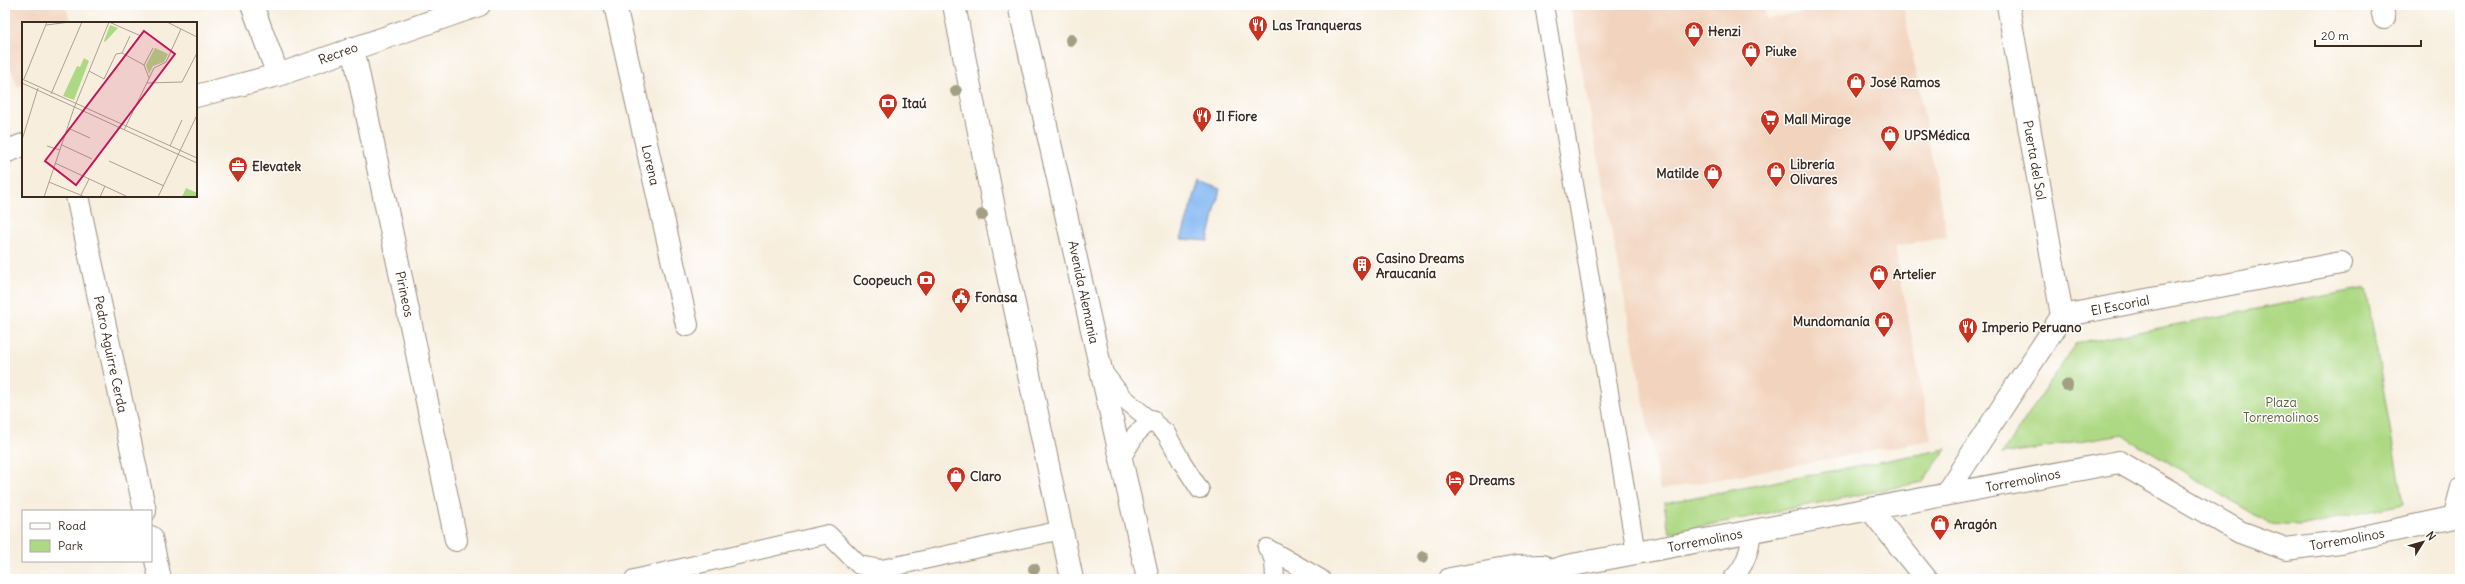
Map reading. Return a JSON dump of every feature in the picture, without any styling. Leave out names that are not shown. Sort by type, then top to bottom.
[{"type":"street","points":[[252,5],[278,75]]},
{"type":"street","name":"Recreo","points":[[197,96],[278,75],[479,5]]},
{"type":"street","name":"Lorena","points":[[615,5],[687,325]]},
{"type":"street","points":[[954,5],[997,226],[1072,579]]},
{"type":"street","name":"Avenida Alemania","points":[[1019,5],[1120,460],[1148,579]]},
{"type":"street","name":"Puerta del Sol","points":[[2008,5],[2062,316]]},
{"type":"street","name":"Pirineos","points":[[353,48],[456,540]]},
{"type":"street","points":[[5,152],[22,145]]},
{"type":"street","name":"Pedro Aguirre Cerda","points":[[76,197],[145,510]]},
{"type":"street","name":"El Escorial","points":[[2062,316],[2341,264]]},
{"type":"street","points":[[1945,495],[2062,316]]},
{"type":"street","name":"Torremolinos","points":[[1523,579],[1567,566],[2119,462],[2240,532],[2286,549],[2340,542],[2456,517]]},
{"type":"street","points":[[1870,509],[1926,579]]},
{"type":"street","points":[[152,542],[160,579]]},
{"type":"street","name":"Torremolinos","points":[[1450,579],[1517,567],[1567,566]]},
{"type":"lane","points":[[1544,5],[1636,553]]},
{"type":"lane","points":[[1100,368],[1123,398],[1152,419],[1166,433],[1186,469],[1200,490]]},
{"type":"lane","points":[[1120,460],[1136,434],[1152,419]]},
{"type":"lane","points":[[2456,517],[2460,487]]},
{"type":"lane","points":[[634,579],[828,534],[859,565],[882,569],[1062,530]]},
{"type":"lane","points":[[1732,579],[1745,562],[1750,548],[1752,531]]},
{"type":"lane","points":[[1275,579],[1274,561],[1268,549],[1321,579]]},
{"type":"shaded area","points":[[5,5],[65,5],[72,22],[22,22],[22,85],[18,87],[5,55]]},
{"type":"shaded area","points":[[1570,5],[1763,5],[1766,19],[1839,5],[1903,5],[1947,237],[1895,247],[1931,440],[1660,490]]},
{"type":"green space","name":"Plaza Torremolinos","points":[[2366,288],[2403,504],[2300,526],[2270,524],[2123,435],[2002,454],[2075,344]]},
{"type":"green space","points":[[1946,449],[1923,482],[1669,533],[1664,503]]},
{"type":"water","points":[[1199,181],[1220,189],[1208,241],[1181,239]]},
{"type":"place","name":"Las Tranqueras","points":[[1258,42]]},
{"type":"place","name":"Henzi","points":[[1694,48]]},
{"type":"place","name":"Piuke","points":[[1751,68]]},
{"type":"place","name":"José Ramos","points":[[1856,99]]},
{"type":"place","name":"Itaú","points":[[888,120]]},
{"type":"place","name":"Il Fiore","points":[[1202,133]]},
{"type":"place","name":"Mall Mirage","points":[[1770,136]]},
{"type":"place","name":"UPSMédica","points":[[1890,152]]},
{"type":"place","name":"Elevatek","points":[[238,183]]},
{"type":"place","name":"Librería Olivares","points":[[1776,188]]},
{"type":"place","name":"Matilde","points":[[1713,190]]},
{"type":"place","name":"Casino Dreams Araucanía","points":[[1362,282]]},
{"type":"place","name":"Artelier","points":[[1879,291]]},
{"type":"place","name":"Coopeuch","points":[[926,297]]},
{"type":"place","name":"Fonasa","points":[[961,314]]},
{"type":"place","name":"Mundomanía","points":[[1884,338]]},
{"type":"place","name":"Imperio Peruano","points":[[1968,344]]},
{"type":"place","name":"Claro","points":[[956,493]]},
{"type":"place","name":"Dreams","points":[[1455,497]]},
{"type":"place","name":"Aragón","points":[[1940,541]]}]
